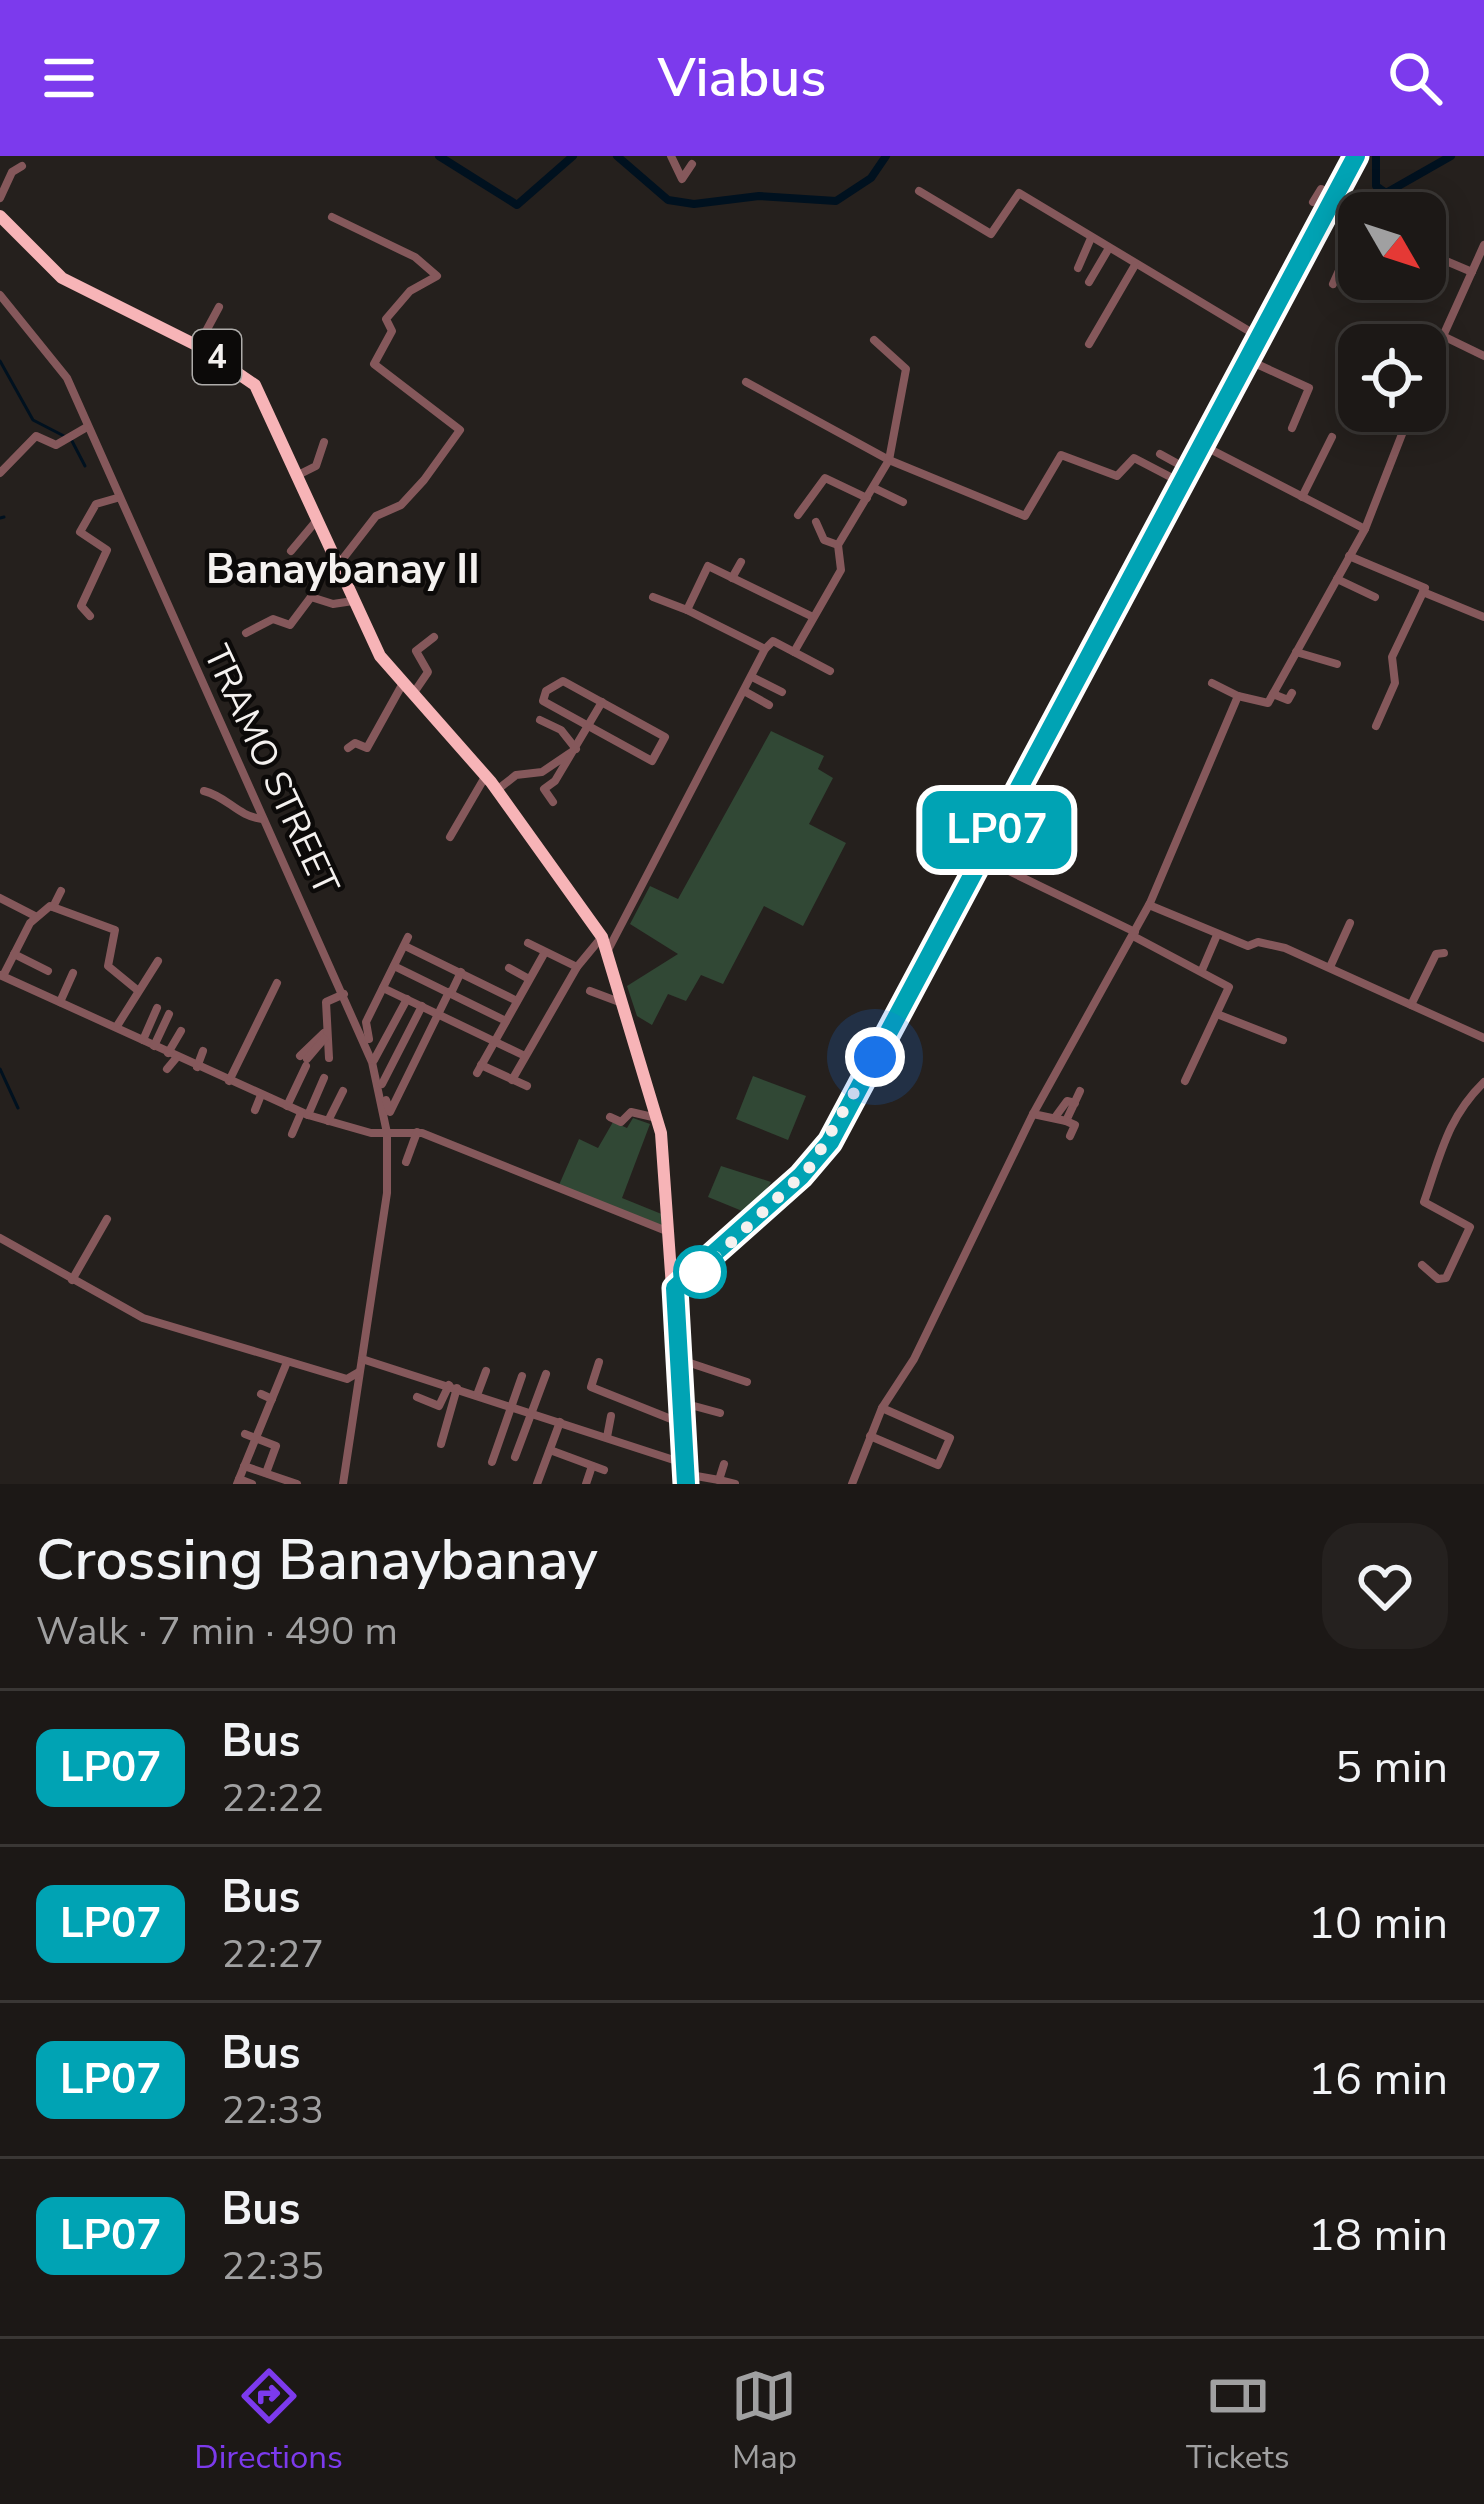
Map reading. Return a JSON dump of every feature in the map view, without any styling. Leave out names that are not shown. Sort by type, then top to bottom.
[{"type":"highway","name":"4","points":[[0,215],[62,278],[198,346],[255,385],[380,656],[486,776],[604,940],[658,1118],[681,1360],[685,1474]]},
{"type":"main road","points":[[675,1288],[801,1176],[830,1142],[1356,156]]},
{"type":"street","points":[[670,156],[682,179],[692,164]]},
{"type":"street","points":[[0,197],[13,172],[22,166]]},
{"type":"street","points":[[1313,202],[1320,189],[1335,194]]},
{"type":"street","points":[[919,190],[991,234],[1019,193],[1260,338]]},
{"type":"street","points":[[1328,209],[1338,214]]},
{"type":"street","points":[[332,217],[415,257],[437,276],[406,294],[386,319],[392,331],[374,364],[460,430],[424,480],[400,505],[376,516],[338,565]]},
{"type":"street","points":[[1078,268],[1091,238]]},
{"type":"street","points":[[1446,327],[1484,245]]},
{"type":"street","points":[[1089,282],[1109,248]]},
{"type":"street","points":[[1446,257],[1472,272]]},
{"type":"street","points":[[1089,344],[1135,265]]},
{"type":"street","points":[[1333,284],[1338,272]]},
{"type":"street","name":"TRAMO STREET","points":[[0,295],[55,359],[372,1062],[387,1133],[387,1193],[343,1484]]},
{"type":"street","points":[[198,346],[220,307]]},
{"type":"street","points":[[1446,338],[1484,356]]},
{"type":"street","points":[[794,652],[841,570],[838,545],[889,460],[899,417],[897,394],[906,369],[874,340]]},
{"type":"street","points":[[1248,359],[1309,388],[1292,428]]},
{"type":"street","points":[[746,382],[889,460],[1025,516],[1061,455],[1117,476],[1134,458],[1182,483]]},
{"type":"street","points":[[0,473],[34,437],[56,445],[87,428]]},
{"type":"street","points":[[1212,683],[1265,706],[1365,529],[1403,432]]},
{"type":"street","points":[[1302,497],[1332,437]]},
{"type":"street","points":[[300,474],[316,466],[324,442]]},
{"type":"street","points":[[1202,445],[1365,529]]},
{"type":"street","points":[[1160,454],[1189,470]]},
{"type":"street","points":[[798,515],[824,478],[867,498]]},
{"type":"street","points":[[874,488],[903,502]]},
{"type":"street","points":[[90,616],[81,606],[107,550],[80,532],[100,500],[117,498]]},
{"type":"street","points":[[292,551],[318,518]]},
{"type":"street","points":[[816,522],[824,540],[838,545]]},
{"type":"street","points":[[1349,556],[1424,586],[1392,658],[1394,683],[1376,726]]},
{"type":"street","points":[[1400,577],[1404,561]]},
{"type":"street","points":[[732,578],[741,562]]},
{"type":"street","points":[[687,610],[709,566],[813,617]]},
{"type":"street","points":[[1337,579],[1376,597]]},
{"type":"street","points":[[1423,592],[1484,617]]},
{"type":"street","points":[[246,633],[273,619],[290,625],[311,597],[333,604],[353,601]]},
{"type":"street","points":[[653,597],[765,649]]},
{"type":"street","points":[[348,748],[355,743],[368,746],[407,691],[428,672],[416,651],[434,637]]},
{"type":"street","points":[[512,1079],[585,956],[604,940],[765,649],[773,641],[830,671]]},
{"type":"street","points":[[1296,652],[1337,664]]},
{"type":"street","points":[[752,676],[782,692]]},
{"type":"street","points":[[563,682],[602,702],[665,737],[652,760],[544,702],[542,695],[563,682]]},
{"type":"street","points":[[744,691],[770,705]]},
{"type":"street","points":[[1273,694],[1288,700],[1292,693]]},
{"type":"street","points":[[852,1484],[882,1408],[914,1359],[1033,1114],[1149,905],[1238,696]]},
{"type":"street","points":[[553,802],[544,789],[576,749],[602,702]]},
{"type":"street","points":[[540,720],[561,730],[576,749]]},
{"type":"street","points":[[497,790],[516,775],[542,772],[576,749]]},
{"type":"street","points":[[450,837],[486,776]]},
{"type":"street","points":[[204,791],[224,797],[242,816],[264,819]]},
{"type":"street","points":[[982,858],[1229,987],[1185,1081]]},
{"type":"street","points":[[53,908],[61,891]]},
{"type":"street","points":[[0,898],[35,916]]},
{"type":"street","points":[[1149,905],[1248,946],[1270,943],[1484,1039]]},
{"type":"street","points":[[136,989],[108,966],[115,930],[53,908],[43,908],[25,923],[1,976],[304,1114],[387,1133],[417,1132],[670,1233]]},
{"type":"street","points":[[1330,967],[1350,923]]},
{"type":"street","points":[[1202,970],[1217,935]]},
{"type":"street","points":[[461,972],[390,1112],[365,1027],[406,942],[517,1000]]},
{"type":"street","points":[[528,943],[545,952],[585,956]]},
{"type":"street","points":[[526,1086],[479,1069],[545,952]]},
{"type":"street","points":[[1411,1005],[1436,954],[1444,953]]},
{"type":"street","points":[[14,954],[48,971]]},
{"type":"street","points":[[117,1026],[136,989],[146,986],[158,961]]},
{"type":"street","points":[[394,966],[506,1021]]},
{"type":"street","points":[[509,968],[529,979]]},
{"type":"street","points":[[60,1002],[73,973]]},
{"type":"street","points":[[229,1081],[277,983]]},
{"type":"street","points":[[383,988],[525,1057]]},
{"type":"street","points":[[590,991],[626,1003]]},
{"type":"street","points":[[329,1058],[326,1002],[344,994]]},
{"type":"street","points":[[374,1060],[407,999]]},
{"type":"street","points":[[382,1084],[422,1006]]},
{"type":"street","points":[[143,1040],[157,1008]]},
{"type":"street","points":[[154,1046],[170,1014]]},
{"type":"street","points":[[1217,1014],[1282,1040]]},
{"type":"street","points":[[167,1070],[181,1030]]},
{"type":"street","points":[[287,1106],[305,1060],[325,1035]]},
{"type":"street","points":[[197,1067],[202,1051]]},
{"type":"street","points":[[292,1134],[324,1078]]},
{"type":"street","points":[[1422,1265],[1438,1279],[1446,1278],[1469,1237],[1471,1227],[1424,1202],[1449,1125],[1468,1094],[1484,1082]]},
{"type":"street","points":[[328,1121],[343,1091]]},
{"type":"street","points":[[1061,1118],[1066,1101],[1075,1103],[1080,1091]]},
{"type":"street","points":[[255,1110],[261,1095]]},
{"type":"street","points":[[610,1118],[621,1122],[633,1112],[658,1118]]},
{"type":"street","points":[[1033,1114],[1075,1125],[1070,1136]]},
{"type":"street","points":[[406,1162],[417,1132]]},
{"type":"street","points":[[72,1280],[106,1220]]},
{"type":"street","points":[[0,1238],[143,1318],[347,1379],[359,1372]]},
{"type":"street","points":[[361,1359],[369,1357],[607,1437],[685,1474],[735,1484]]},
{"type":"street","points":[[681,1360],[747,1382]]},
{"type":"street","points":[[236,1483],[256,1438],[256,1423],[287,1362]]},
{"type":"street","points":[[598,1362],[590,1388],[683,1423]]},
{"type":"street","points":[[477,1395],[486,1371]]},
{"type":"street","points":[[514,1457],[546,1375]]},
{"type":"street","points":[[492,1462],[522,1376]]},
{"type":"street","points":[[267,1381],[278,1385]]},
{"type":"street","points":[[417,1397],[439,1406],[453,1386]]},
{"type":"street","points":[[441,1444],[453,1386]]},
{"type":"street","points":[[261,1394],[272,1399]]},
{"type":"street","points":[[683,1403],[720,1413]]},
{"type":"street","points":[[870,1436],[938,1466],[950,1438],[882,1408]]},
{"type":"street","points":[[607,1437],[611,1416]]},
{"type":"street","points":[[537,1484],[560,1421]]},
{"type":"street","points":[[245,1434],[276,1446],[266,1473]]},
{"type":"street","points":[[550,1450],[604,1470]]},
{"type":"street","points":[[250,1451],[272,1458]]},
{"type":"street","points":[[236,1483],[250,1451]]},
{"type":"street","points":[[719,1480],[724,1464]]},
{"type":"street","points":[[244,1466],[297,1484]]},
{"type":"street","points":[[586,1484],[592,1466]]},
{"type":"street","points":[[236,1483],[252,1484]]},
{"type":"green space","points":[[771,731],[824,756],[818,769],[833,778],[809,824],[846,843],[803,926],[764,906],[723,984],[701,975],[686,1001],[668,994],[652,1025],[637,1016],[627,986],[678,954],[630,924],[650,886],[678,899]]},
{"type":"green space","points":[[753,1076],[806,1096],[788,1140],[736,1119]]},
{"type":"green space","points":[[633,1118],[650,1124],[622,1198],[664,1215],[665,1230],[559,1185],[579,1139],[598,1148],[613,1122],[627,1128]]},
{"type":"green space","points":[[721,1166],[771,1182],[752,1215],[708,1197]]},
{"type":"waterway","points":[[439,156],[517,205],[573,156]]},
{"type":"waterway","points":[[617,156],[668,200],[694,204],[759,196],[836,201],[871,178],[886,156]]},
{"type":"waterway","points":[[1376,156],[1376,186],[1386,193],[1451,156]]},
{"type":"waterway","points":[[0,361],[33,420],[64,436]]},
{"type":"waterway","points":[[72,441],[85,466]]},
{"type":"waterway","points":[[0,518],[4,517]]},
{"type":"waterway","points":[[0,1069],[18,1108]]},
{"type":"bus line","name":"LP07","points":[[686,1484],[675,1288],[703,1269],[830,1142],[1356,156]]},
{"type":"district","name":"Banaybanay II","points":[[343,569]]},
{"type":"route","points":[[700,1272],[811,1166],[830,1142],[875,1057]]}]
